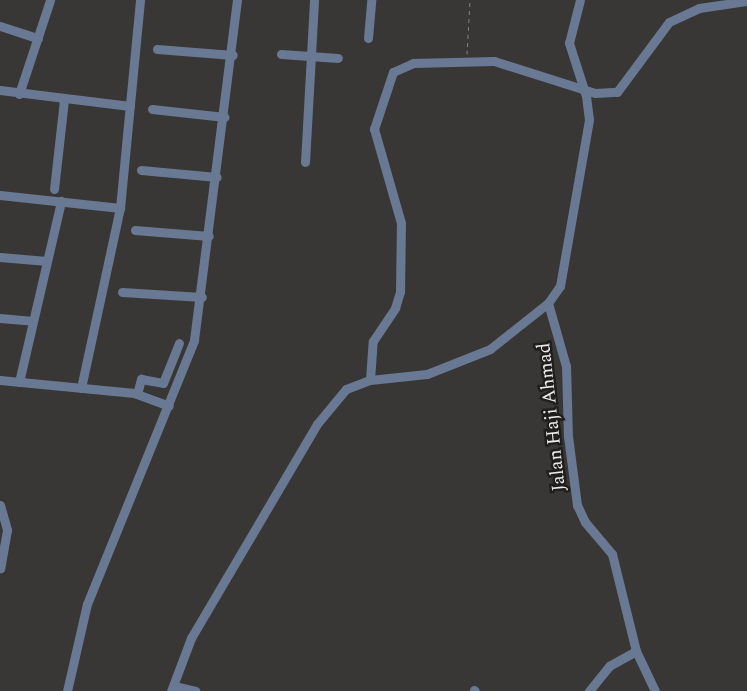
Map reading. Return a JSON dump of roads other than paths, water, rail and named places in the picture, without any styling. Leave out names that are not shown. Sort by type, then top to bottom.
[{"type":"street","points":[[19,94],[50,0]]},
{"type":"street","points":[[81,388],[120,208],[140,0]]},
{"type":"street","points":[[67,691],[87,604],[169,406],[194,340],[202,297],[226,116],[237,0]]},
{"type":"street","points":[[304,162],[314,0]]},
{"type":"street","points":[[368,38],[370,0]]},
{"type":"street","points":[[195,691],[172,688],[191,638],[317,424],[346,389],[370,380],[427,374],[490,349],[548,303],[565,269],[589,120],[584,89],[569,43],[580,0]]},
{"type":"street","points":[[370,380],[373,341],[396,308],[403,256],[401,223],[374,129],[389,82],[399,66],[467,60],[512,64],[604,94],[624,88],[660,30],[698,4],[747,1]]},
{"type":"street","points":[[0,26],[38,38]]},
{"type":"street","points":[[157,49],[233,55]]},
{"type":"street","points":[[281,54],[338,58]]},
{"type":"street","points":[[0,90],[64,100],[130,106]]},
{"type":"street","points":[[54,189],[64,100]]},
{"type":"street","points":[[152,110],[226,116]]},
{"type":"street","points":[[140,170],[217,176]]},
{"type":"street","points":[[0,195],[120,208]]},
{"type":"street","points":[[19,382],[61,201]]},
{"type":"street","points":[[135,230],[209,236]]},
{"type":"street","points":[[0,257],[47,261]]},
{"type":"street","points":[[122,292],[202,297]]},
{"type":"street","name":"Jalan Haji Ahmad","points":[[548,303],[566,366],[568,436],[577,506],[585,522],[612,554],[636,651],[655,691]]},
{"type":"street","points":[[0,318],[33,321]]},
{"type":"street","points":[[137,394],[141,379],[163,383],[179,342]]},
{"type":"street","points":[[0,380],[137,394],[169,406]]},
{"type":"street","points":[[0,505],[7,530],[0,568]]},
{"type":"street","points":[[589,691],[609,666],[636,651]]}]
